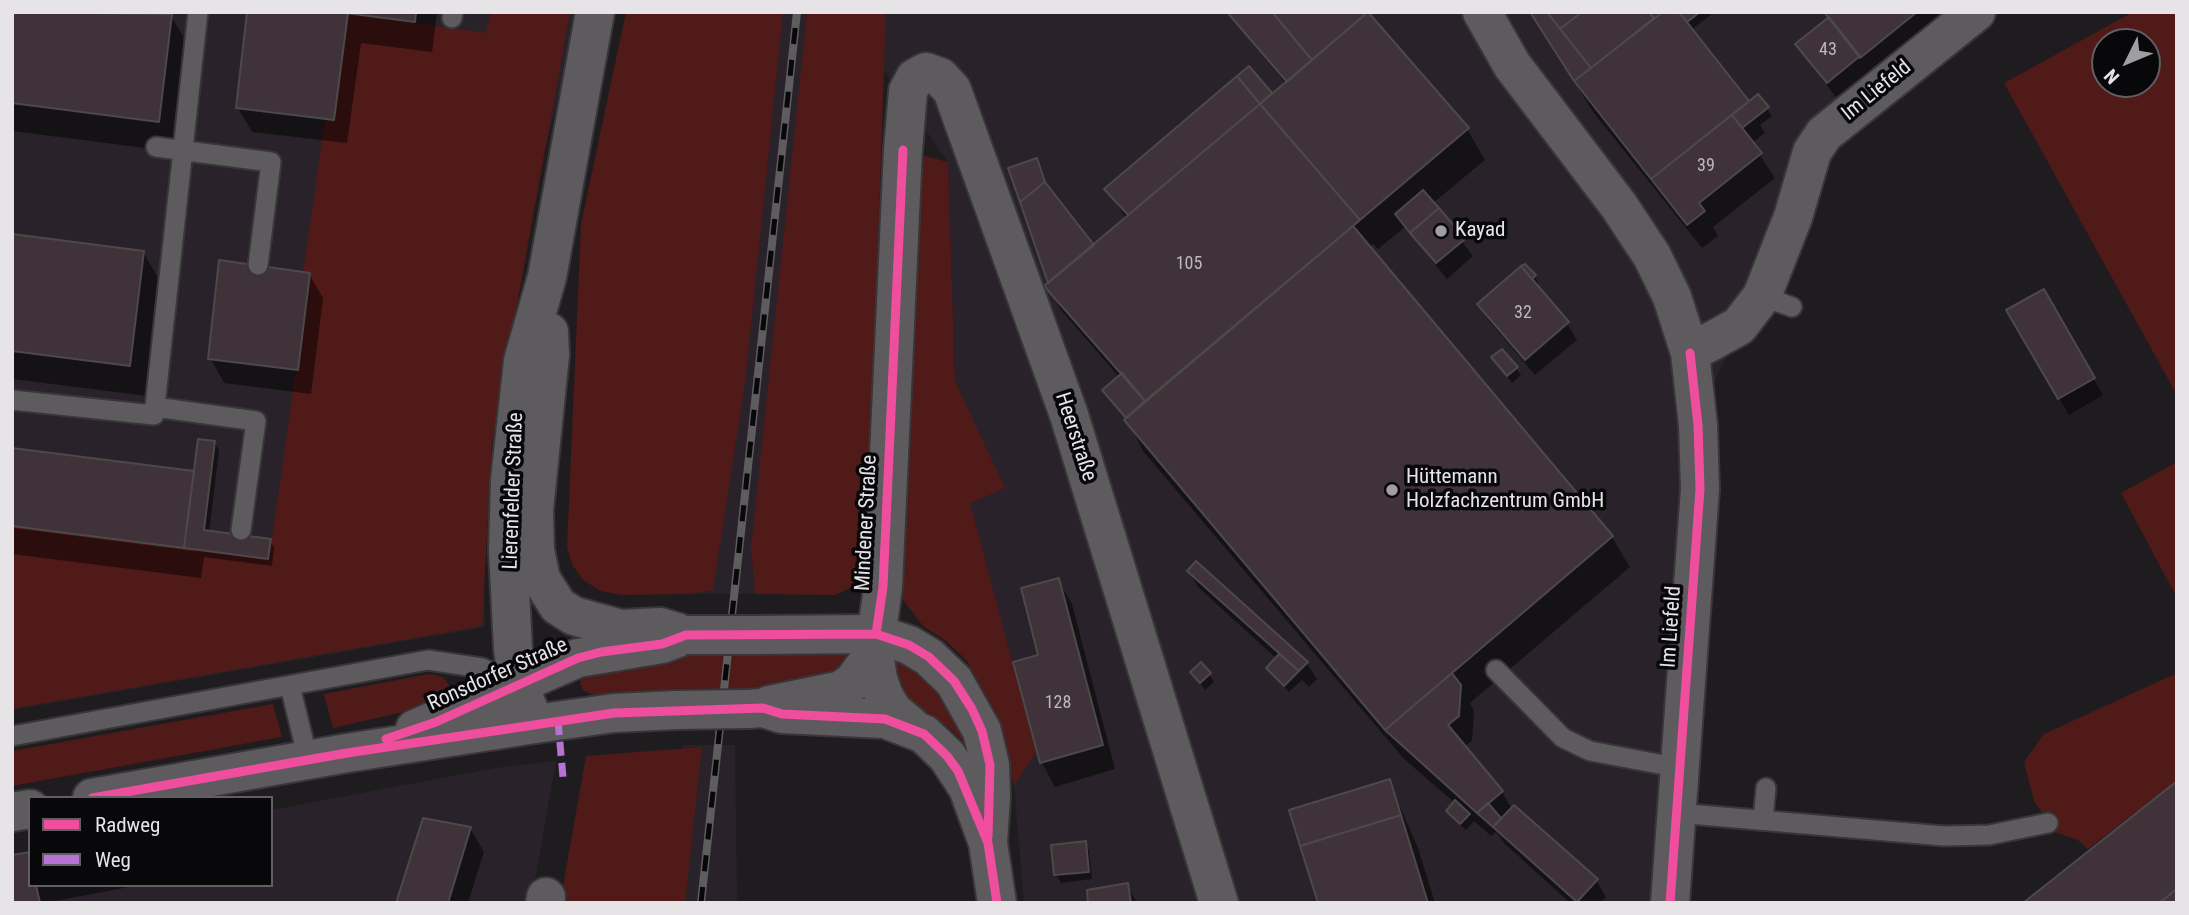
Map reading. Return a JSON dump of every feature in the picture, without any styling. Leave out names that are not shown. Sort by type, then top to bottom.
[{"type":"street","name":"Lierenfelder Straße","points":[[526,705],[508,551],[510,480],[523,361],[547,277],[595,12]]},
{"type":"street","name":"Im Liefeld","points":[[1482,12],[1520,76],[1619,206],[1652,256],[1672,298],[1690,353],[1698,425],[1700,489],[1670,903]]},
{"type":"street","name":"Im Liefeld","points":[[1690,353],[1777,302],[1793,217],[1812,152],[1824,134],[1976,12]]},
{"type":"street","name":"Heerstraße","points":[[903,150],[908,91],[915,78],[926,72],[940,77],[951,90],[960,113],[1069,415],[1219,903]]},
{"type":"street","name":"Mindener Straße","points":[[903,150],[883,587],[875,644],[878,679],[893,711],[934,743],[958,771],[988,843]]},
{"type":"street","name":"Lierenfelder Straße","points":[[547,277],[550,355],[535,550],[541,579],[553,600],[570,662]]},
{"type":"street","points":[[553,600],[574,616],[597,624],[621,629],[660,627],[687,635]]},
{"type":"street","name":"Ronsdorfer Straße","points":[[103,796],[308,759],[473,735],[526,705],[570,662],[601,652],[662,644],[687,635],[752,635],[875,644]]},
{"type":"street","name":"Mindener Straße","points":[[755,709],[778,701],[828,695],[841,690],[853,682],[875,644]]},
{"type":"street","name":"Mindener Straße","points":[[875,644],[909,645],[929,657],[954,681],[972,709],[982,731],[990,765],[988,843],[997,903]]},
{"type":"street","name":"Ronsdorfer Straße","points":[[347,753],[436,722],[526,705],[614,713],[677,709],[755,709],[782,714],[861,716]]},
{"type":"street","name":"Mindener Straße","points":[[861,716],[911,726]]},
{"type":"lane","points":[[12,400],[154,415],[198,12]]},
{"type":"lane","points":[[156,147],[271,162],[258,265]]},
{"type":"lane","points":[[155,407],[256,421],[241,530]]},
{"type":"lane","points":[[12,736],[428,660],[482,668],[526,705]]},
{"type":"lane","points":[[1496,670],[1563,738],[1590,751],[1680,768]]},
{"type":"lane","points":[[290,686],[308,759]]},
{"type":"lane","points":[[1763,819],[1766,788]]},
{"type":"lane","points":[[1677,813],[1944,836],[1989,835],[2048,823]]},
{"type":"shaded area","points":[[12,12],[580,12],[520,246],[481,443],[485,627],[12,710]]},
{"type":"shaded area","points":[[491,12],[570,12],[492,443],[482,626],[12,709],[12,526],[269,558],[310,273],[303,272],[325,119],[334,119],[348,13],[486,33]]},
{"type":"shaded area","points":[[626,12],[783,12],[745,383],[713,590],[691,594],[622,595],[601,591],[583,580],[573,566],[567,548],[581,224]]},
{"type":"shaded area","points":[[762,12],[836,12],[774,527],[755,594],[691,594]]},
{"type":"shaded area","points":[[807,12],[886,12],[867,560],[852,587],[835,595],[755,594],[751,549]]},
{"type":"shaded area","points":[[846,12],[1969,12],[1822,131],[1756,292],[1694,426],[1661,903],[1024,903],[1014,786],[1035,753],[967,501],[977,432],[955,381],[948,162],[883,69],[840,64]]},
{"type":"shaded area","points":[[2133,12],[2177,12],[2177,395],[2004,83],[2091,35],[2091,98],[2161,98],[2161,28],[2104,28]]},
{"type":"shaded area","points":[[917,154],[948,162],[955,381],[1005,488],[970,503],[1036,752],[1014,786],[995,714],[967,661],[946,641],[923,626],[900,596]]},
{"type":"shaded area","points":[[2177,462],[2177,598],[2121,493]]},
{"type":"shaded area","points":[[844,651],[853,653],[840,672],[780,688],[676,689],[676,692],[594,695],[584,691],[580,684],[582,671],[683,655]]},
{"type":"shaded area","points":[[894,659],[925,675],[955,708],[967,746],[952,730],[908,699],[896,680]]},
{"type":"shaded area","points":[[2177,673],[2177,781],[2088,849],[2078,840],[2057,833],[2034,801],[2024,762],[2044,734]]},
{"type":"shaded area","points":[[429,674],[443,677],[455,694],[434,705],[333,728],[324,694]]},
{"type":"shaded area","points":[[273,704],[282,737],[12,786],[12,751]]},
{"type":"shaded area","points":[[682,745],[735,745],[737,903],[679,903],[690,815]]},
{"type":"shaded area","points":[[702,747],[685,903],[560,903],[586,756]]},
{"type":"shaded area","points":[[556,761],[531,903],[12,903],[28,887],[273,887],[273,810],[495,768]]},
{"type":"building","points":[[12,12],[172,14],[159,122],[12,103]]},
{"type":"building","points":[[247,12],[348,13],[334,120],[236,108]]},
{"type":"building","points":[[338,12],[416,12],[415,22]]},
{"type":"building","points":[[1227,12],[1272,12],[1312,60],[1287,82]]},
{"type":"building","points":[[1272,12],[1368,12],[1312,60]]},
{"type":"building","points":[[1368,12],[1469,128],[1360,220],[1260,104]]},
{"type":"building","points":[[1530,12],[1547,12],[1591,68],[1574,81]]},
{"type":"building","points":[[1547,12],[1582,12],[1560,29]]},
{"type":"building","points":[[1582,12],[1649,12],[1654,18],[1591,68],[1560,29]]},
{"type":"building","points":[[1649,12],[1663,12],[1654,19]]},
{"type":"building","points":[[1663,12],[1679,12],[1749,101],[1651,179],[1574,81]]},
{"type":"building","points":[[1679,12],[1700,12],[1687,22]]},
{"type":"building","points":[[1824,12],[1917,12],[1860,58]]},
{"type":"building","points":[[1829,17],[1860,56],[1827,83],[1795,44]]},
{"type":"building","points":[[1249,66],[1272,93],[1260,104],[1237,76]]},
{"type":"building","points":[[1237,76],[1260,104],[1128,215],[1104,189]]},
{"type":"building","points":[[1758,94],[1769,107],[1742,128],[1732,115]]},
{"type":"building","points":[[1260,104],[1360,220],[1145,401],[1044,286]]},
{"type":"building","points":[[1732,115],[1762,153],[1699,203],[1705,211],[1687,225],[1651,179]]},
{"type":"building","points":[[1037,158],[1045,182],[1020,202],[1008,168]]},
{"type":"building","points":[[1045,182],[1094,245],[1048,283],[1020,202]]},
{"type":"building","points":[[1423,190],[1439,208],[1410,233],[1395,214]]},
{"type":"building","points":[[1439,208],[1465,239],[1436,263],[1410,233]]},
{"type":"building","points":[[1353,226],[1613,536],[1385,730],[1124,420]]},
{"type":"building","points":[[12,234],[144,251],[130,366],[12,351]]},
{"type":"building","points":[[219,260],[310,273],[298,370],[208,359]]},
{"type":"building","points":[[1525,264],[1536,275],[1532,279],[1521,266]]},
{"type":"building","points":[[1521,266],[1569,322],[1525,360],[1477,304]]},
{"type":"building","points":[[2044,289],[2095,378],[2058,399],[2006,310]]},
{"type":"building","points":[[1502,349],[1518,367],[1507,376],[1491,357]]},
{"type":"building","points":[[1122,373],[1145,401],[1126,418],[1102,390]]},
{"type":"building","points":[[198,439],[215,441],[204,530],[271,539],[268,559],[184,548]]},
{"type":"building","points":[[12,448],[194,471],[184,548],[12,526]]},
{"type":"building","points":[[1196,561],[1308,662],[1299,671],[1187,571]]},
{"type":"building","points":[[1059,578],[1103,745],[1040,763],[1013,662],[1038,655],[1021,588]]},
{"type":"building","points":[[1279,654],[1299,671],[1284,686],[1266,668]]},
{"type":"building","points":[[1201,662],[1211,673],[1200,683],[1190,672]]},
{"type":"building","points":[[1452,673],[1461,685],[1459,716],[1448,725],[1503,791],[1477,813],[1385,730]]},
{"type":"building","points":[[1390,779],[1401,815],[1300,846],[1289,810]]},
{"type":"building","points":[[2177,781],[2177,889],[2159,903],[2023,903]]},
{"type":"building","points":[[1455,800],[1470,814],[1460,824],[1446,811]]},
{"type":"building","points":[[1488,803],[1501,818],[1493,827],[1477,813]]},
{"type":"building","points":[[1514,805],[1598,879],[1577,902],[1493,827]]},
{"type":"building","points":[[1401,815],[1428,903],[1318,903],[1300,846]]},
{"type":"building","points":[[423,818],[471,827],[448,903],[396,903]]},
{"type":"building","points":[[1086,841],[1089,872],[1054,875],[1051,845]]},
{"type":"building","points":[[28,852],[28,887],[36,887],[40,903],[12,903],[12,855]]},
{"type":"building","points":[[1128,883],[1131,903],[1088,903],[1087,890]]},
{"type":"building","points":[[2177,889],[2177,903],[2159,903]]},
{"type":"railway","points":[[701,903],[797,12]]},
{"type":"marked path","points":[[558,721],[563,777]]},
{"type":"cycle path","points":[[876,634],[883,587],[903,150]]},
{"type":"cycle path","points":[[1670,903],[1700,489],[1698,425],[1690,353]]},
{"type":"cycle path","points":[[386,739],[436,722],[578,658],[601,652],[662,644],[686,635],[876,634],[909,645],[929,657],[954,681],[972,709],[982,731],[990,765],[988,837]]},
{"type":"cycle path","points":[[103,796],[347,753],[614,713],[763,708],[782,714],[885,719],[924,734],[958,771],[988,843],[997,903]]},
{"type":"place","name":"Kayad","points":[[1441,231]]},
{"type":"place","name":"Hüttemann Holzfachzentrum GmbH","points":[[1392,490]]}]
